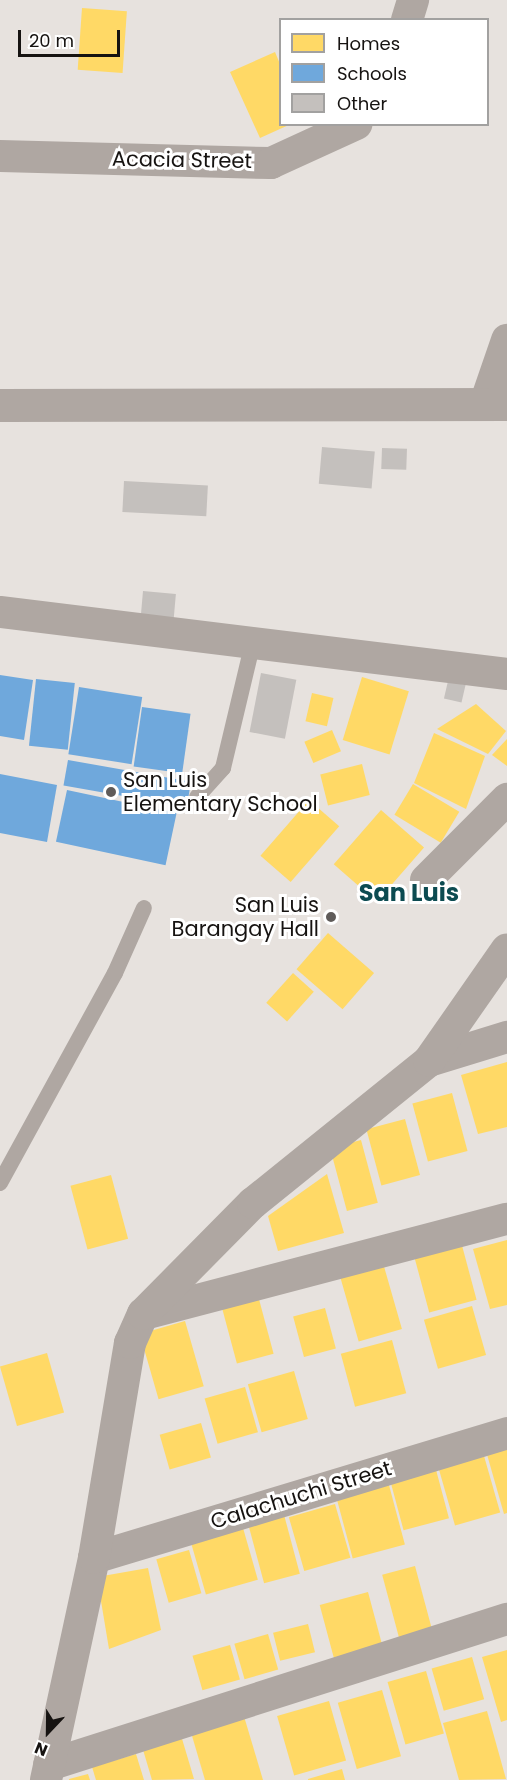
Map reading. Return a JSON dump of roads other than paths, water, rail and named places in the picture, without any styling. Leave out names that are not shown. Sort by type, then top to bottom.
[{"type":"street","points":[[408,18],[413,0]]},
{"type":"street","name":"Acacia Street","points":[[0,156],[271,163],[352,126]]},
{"type":"street","points":[[0,405],[496,404],[507,340]]},
{"type":"street","points":[[0,612],[507,674]]},
{"type":"street","points":[[426,880],[507,799]]},
{"type":"street","points":[[47,1773],[94,1558],[130,1343],[143,1314],[253,1203],[429,1061],[507,949]]},
{"type":"street","points":[[429,1061],[507,1037]]},
{"type":"street","points":[[143,1314],[507,1219]]},
{"type":"street","name":"Calachuchi Street","points":[[94,1558],[507,1432]]},
{"type":"street","points":[[47,1773],[507,1619]]},
{"type":"lane","points":[[197,797],[223,768],[253,642]]},
{"type":"lane","points":[[0,1183],[115,973],[144,908]]},
{"type":"place","name":"San Luis Elementary School","points":[[111,792]]},
{"type":"place","name":"San Luis Barangay Hall","points":[[331,917]]},
{"type":"district","name":"San Luis","points":[[409,893]]}]
